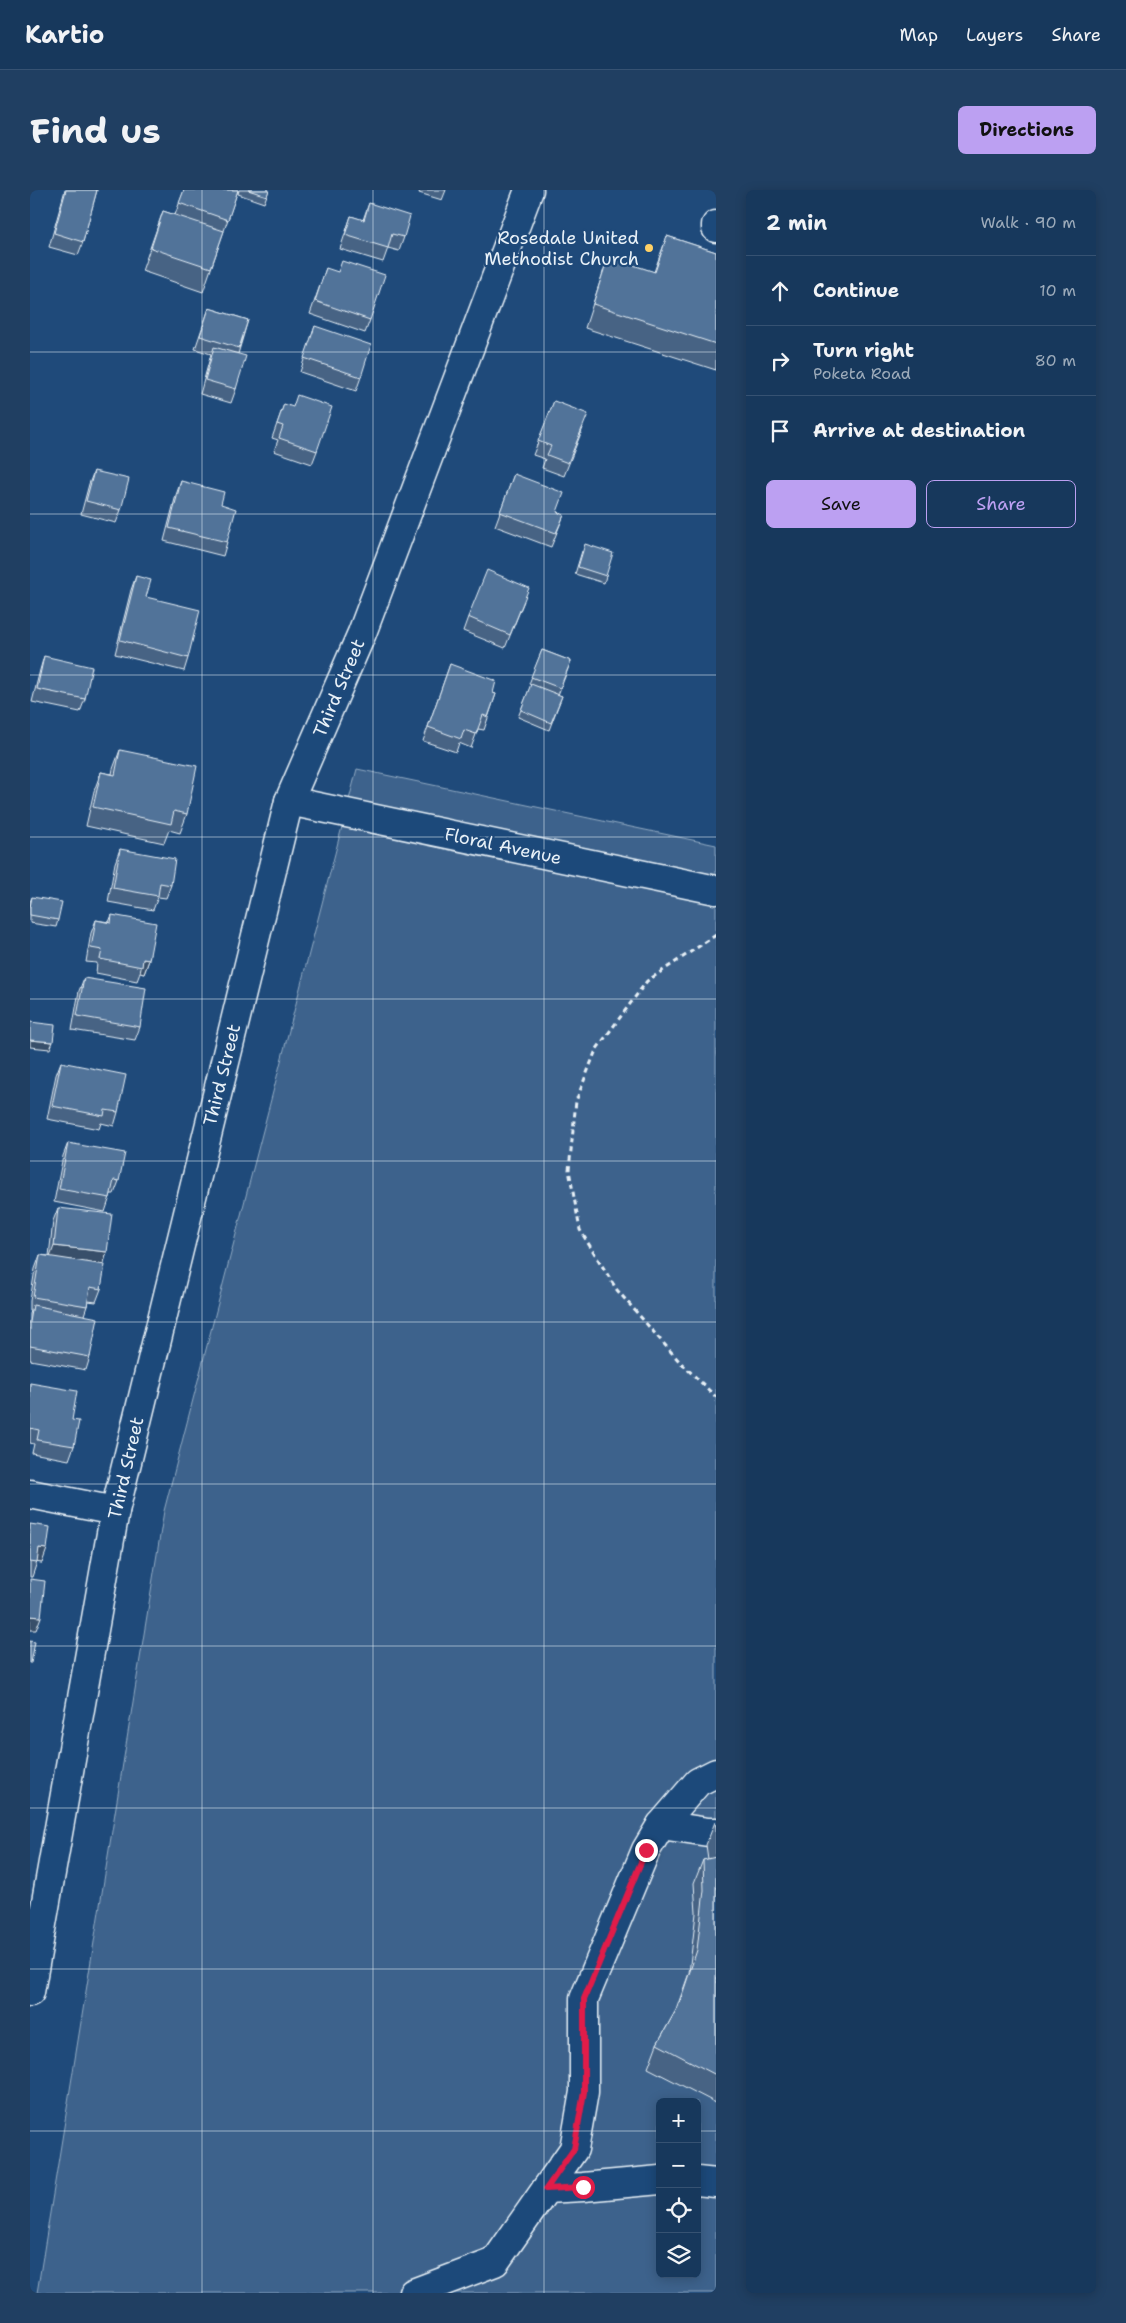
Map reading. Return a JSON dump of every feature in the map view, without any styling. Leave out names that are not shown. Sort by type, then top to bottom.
[{"type":"street","name":"Third Street","points":[[30,1992],[115,1512],[289,801],[362,633],[530,190]]},
{"type":"street","name":"Floral Avenue","points":[[289,801],[716,890]]},
{"type":"street","points":[[30,1494],[115,1512]]},
{"type":"street","points":[[413,2293],[495,2262],[574,2149],[584,2092],[584,1999],[646,1850],[661,1825],[698,1782],[716,1773]]},
{"type":"street","points":[[661,1825],[716,1832]]},
{"type":"street","points":[[546,2189],[656,2180]]},
{"type":"street","points":[[701,2181],[716,2183]]},
{"type":"path","points":[[716,934],[647,982],[596,1050],[576,1101],[569,1170],[580,1230],[616,1290],[679,1361],[716,1397]]},
{"type":"shaded area","points":[[357,769],[716,845],[716,2293],[37,2293],[164,1511]]},
{"type":"building","points":[[66,190],[97,190],[83,242],[54,233]]},
{"type":"building","points":[[184,190],[238,190],[228,220],[179,203]]},
{"type":"building","points":[[248,190],[269,190],[267,196]]},
{"type":"building","points":[[369,203],[410,216],[404,237],[392,234],[388,248],[345,235],[351,216],[364,220]]},
{"type":"building","points":[[163,211],[224,231],[211,268],[151,248]]},
{"type":"building","points":[[667,236],[716,252],[716,344],[593,304],[608,257],[655,272]]},
{"type":"building","points":[[342,261],[385,275],[370,320],[315,301],[326,268],[338,272]]},
{"type":"building","points":[[209,308],[248,320],[239,348],[200,336]]},
{"type":"building","points":[[315,326],[371,345],[361,377],[304,358]]},
{"type":"building","points":[[214,347],[246,356],[236,389],[205,380]]},
{"type":"building","points":[[297,395],[332,407],[317,451],[279,438],[283,426],[277,424],[284,404],[293,407]]},
{"type":"building","points":[[554,401],[588,414],[568,463],[547,455],[551,446],[538,441]]},
{"type":"building","points":[[94,471],[129,479],[121,510],[86,501]]},
{"type":"building","points":[[514,474],[564,493],[557,512],[564,515],[556,533],[500,512]]},
{"type":"building","points":[[181,481],[224,492],[221,504],[236,509],[227,542],[169,528]]},
{"type":"building","points":[[585,544],[613,553],[606,576],[578,567]]},
{"type":"building","points":[[487,570],[529,588],[510,635],[468,617]]},
{"type":"building","points":[[136,576],[151,580],[146,597],[200,610],[188,658],[120,640]]},
{"type":"building","points":[[542,650],[571,661],[560,688],[531,677]]},
{"type":"building","points":[[44,656],[92,667],[85,699],[37,689]]},
{"type":"building","points":[[450,664],[496,681],[493,693],[496,694],[488,717],[483,715],[476,734],[464,730],[461,739],[428,727]]},
{"type":"building","points":[[531,684],[562,696],[551,723],[521,710]]},
{"type":"building","points":[[120,750],[197,766],[187,814],[174,811],[171,824],[93,807],[101,772],[115,775]]},
{"type":"building","points":[[120,849],[175,859],[171,885],[160,883],[158,896],[113,888]]},
{"type":"building","points":[[32,897],[62,902],[58,920],[30,915]]},
{"type":"building","points":[[112,915],[156,923],[149,960],[143,959],[142,967],[100,959],[102,950],[91,948],[96,920],[111,923]]},
{"type":"building","points":[[84,978],[146,988],[140,1027],[77,1016]]},
{"type":"building","points":[[30,1022],[55,1025],[53,1042],[30,1040]]},
{"type":"building","points":[[61,1062],[126,1075],[118,1112],[105,1110],[104,1116],[52,1106]]},
{"type":"building","points":[[68,1143],[125,1153],[119,1181],[114,1180],[110,1198],[59,1189]]},
{"type":"building","points":[[58,1208],[112,1214],[107,1252],[54,1246]]},
{"type":"building","points":[[40,1255],[105,1265],[101,1289],[90,1287],[87,1306],[33,1297]]},
{"type":"building","points":[[33,1305],[98,1318],[90,1357],[30,1346],[30,1322]]},
{"type":"building","points":[[30,1383],[77,1391],[72,1420],[79,1421],[74,1446],[37,1440],[39,1430],[30,1428]]},
{"type":"building","points":[[30,1524],[50,1527],[47,1549],[39,1548],[37,1563],[30,1562]]},
{"type":"building","points":[[30,1579],[45,1581],[41,1617],[30,1616]]},
{"type":"building","points":[[30,1641],[35,1642],[31,1663],[30,1663]]},
{"type":"building","points":[[716,1857],[716,2075],[657,2044],[678,2007],[697,1950],[704,1890],[703,1860]]},
{"type":"place","name":"Rosedale United Methodist Church","points":[[649,248]]},
{"type":"route","points":[[583,2187],[546,2189],[574,2149],[584,2092],[584,1999],[646,1850]]}]
